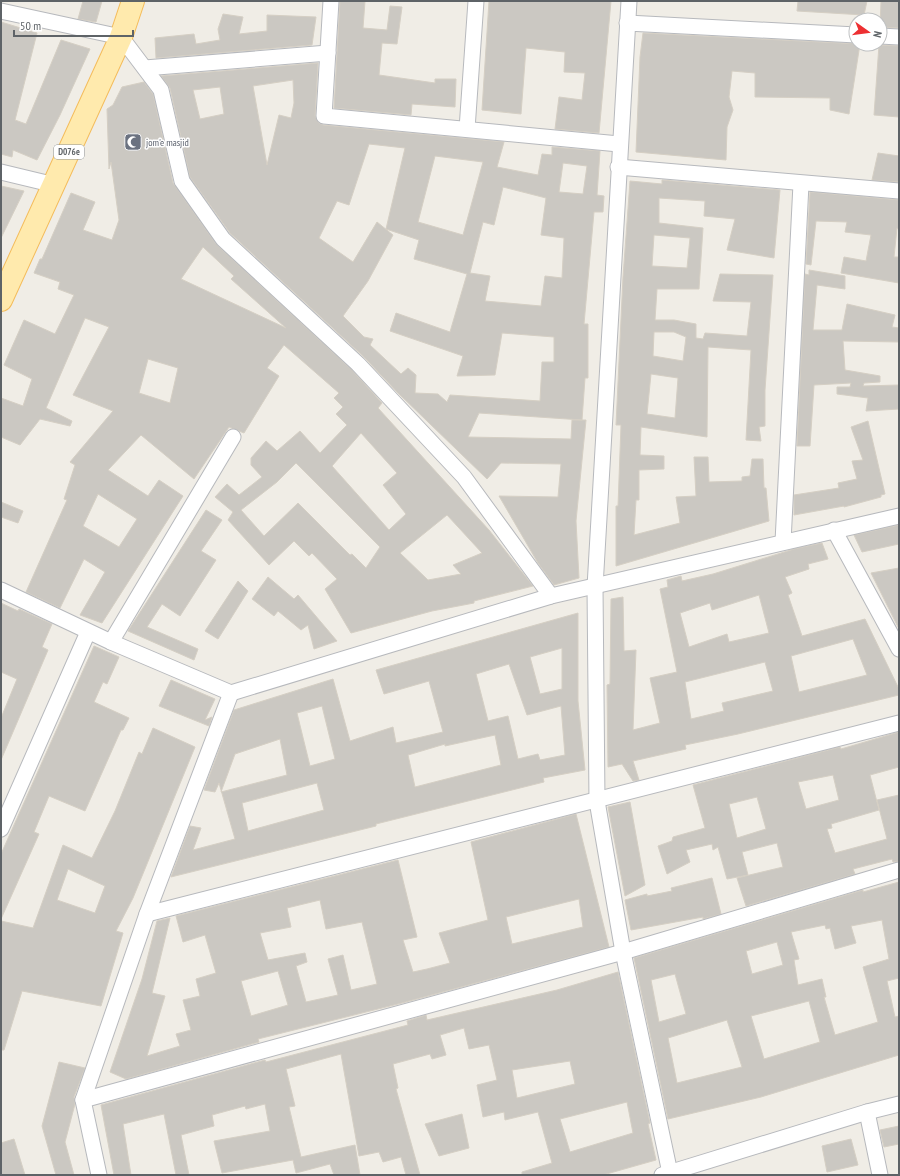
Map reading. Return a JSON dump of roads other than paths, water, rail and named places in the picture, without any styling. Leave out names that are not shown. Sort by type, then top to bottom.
[{"type":"main road","name":"D076e","points":[[1,300],[55,185],[121,37],[133,1]]},
{"type":"street","points":[[331,1],[324,116],[619,144]]},
{"type":"street","points":[[467,129],[476,1]]},
{"type":"street","points":[[629,1],[619,144],[595,587],[597,801],[623,952],[666,1174],[700,1169],[867,1112],[899,1104]]},
{"type":"street","points":[[1,11],[121,37],[161,90],[182,181],[223,239],[358,364],[464,477],[551,596]]},
{"type":"street","points":[[627,23],[848,35]]},
{"type":"street","points":[[888,36],[899,37]]},
{"type":"street","points":[[145,68],[328,53]]},
{"type":"street","points":[[618,167],[801,184],[899,191]]},
{"type":"street","points":[[1,172],[55,185]]},
{"type":"street","points":[[783,542],[801,184]]},
{"type":"street","points":[[111,642],[233,437]]},
{"type":"street","points":[[1,590],[88,632],[231,693],[551,596],[899,516]]},
{"type":"street","points":[[834,530],[899,649]]},
{"type":"street","points":[[1,829],[88,632]]},
{"type":"street","points":[[100,1175],[83,1100],[147,914],[231,693]]},
{"type":"street","points":[[147,914],[597,801],[899,723]]},
{"type":"street","points":[[83,1100],[623,952],[899,870]]},
{"type":"street","points":[[867,1112],[880,1175]]},
{"type":"place","name":"jom'e masjid","points":[[133,142]]}]
